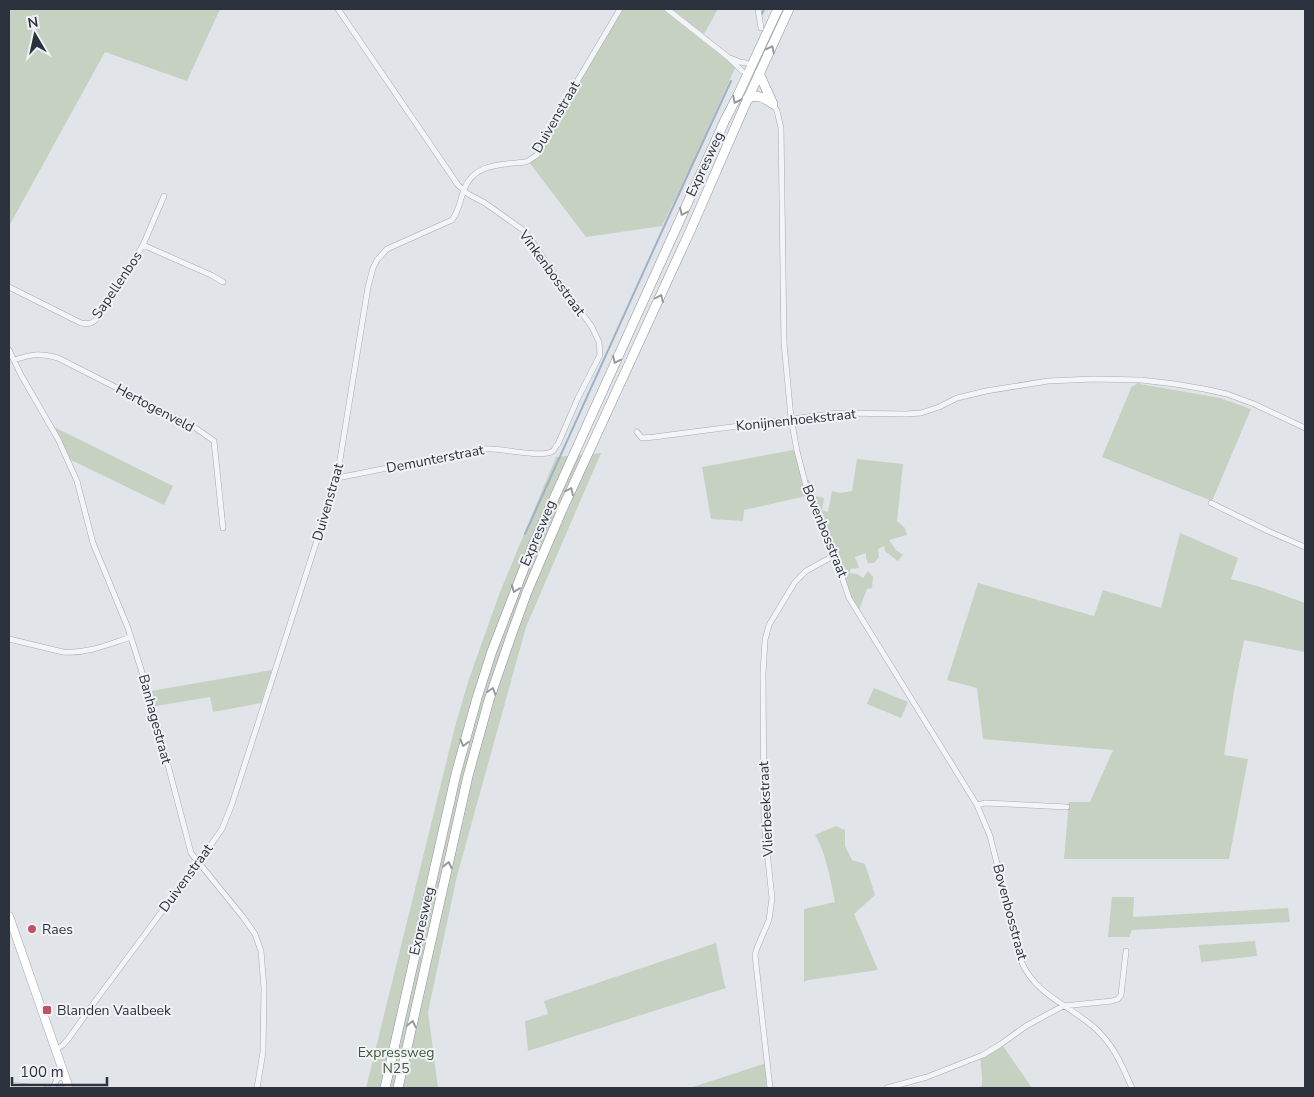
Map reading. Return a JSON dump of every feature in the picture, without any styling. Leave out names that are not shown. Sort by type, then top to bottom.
[{"type":"highway","name":"Expresweg","points":[[385,1088],[456,774],[474,707],[492,651],[515,588],[550,505],[721,129],[745,81],[747,65],[778,9]]},
{"type":"highway","name":"Expresweg","points":[[398,1088],[468,776],[489,700],[510,636],[562,510],[691,229],[747,99],[789,9]]},
{"type":"highway","points":[[745,81],[744,76],[747,65]]},
{"type":"highway","points":[[759,73],[773,104]]},
{"type":"highway","points":[[747,99],[752,96],[758,96],[773,104]]},
{"type":"main road","points":[[9,916],[69,1088]]},
{"type":"street","name":"Vinkenbosstraat","points":[[338,9],[458,186],[463,191],[508,218],[523,230],[592,327],[599,342],[600,355],[578,398],[558,444],[553,450],[544,453],[532,453]]},
{"type":"street","name":"Duivenstraat","points":[[55,1050],[69,1038],[222,829],[232,804],[337,478],[360,330],[373,268],[381,254],[387,249],[452,220],[457,214],[467,181],[477,171],[491,166],[525,162],[536,155],[620,9]]},
{"type":"street","points":[[667,9],[728,57],[747,65]]},
{"type":"street","points":[[758,9],[761,28]]},
{"type":"street","points":[[728,57],[747,65]]},
{"type":"street","name":"Bovenbosstraat","points":[[773,104],[777,111],[781,128],[784,343],[796,451],[808,494],[825,527],[849,598],[977,805],[990,836],[1022,963],[1027,974],[1051,997],[1094,1027],[1103,1036],[1115,1052],[1132,1088]]},
{"type":"street","name":"Sapellenbos","points":[[9,287],[81,323],[88,324],[94,322],[143,246],[164,196]]},
{"type":"street","name":"Sapellenbos","points":[[143,246],[223,282]]},
{"type":"street","name":"Banhagestraat","points":[[9,350],[67,458],[77,482],[93,543],[131,636],[158,723],[191,853],[243,917],[255,934],[262,951],[264,1052],[257,1088]]},
{"type":"street","name":"Hertogenveld","points":[[14,360],[30,354],[45,354],[58,358],[194,427],[214,442],[223,528]]},
{"type":"street","name":"Konijnenhoekstraat","points":[[637,432],[642,438],[838,413],[921,413],[957,398],[986,391],[1048,381],[1093,378],[1142,380],[1212,390],[1254,404],[1305,428]]},
{"type":"street","name":"Demunterstraat","points":[[337,478],[483,449],[492,448],[532,453]]},
{"type":"street","points":[[1211,503],[1305,547]]},
{"type":"street","name":"Vlierbeekstraat","points":[[770,1088],[755,955],[756,948],[769,920],[772,898],[764,822],[764,640],[769,625],[796,582],[806,572],[835,555]]},
{"type":"street","points":[[9,639],[64,652],[73,652],[94,649],[131,636]]},
{"type":"street","points":[[977,805],[985,803],[1067,807]]},
{"type":"street","points":[[887,1088],[927,1077],[983,1055],[1026,1026],[1063,1006],[1118,999],[1126,951]]},
{"type":"street","points":[[53,1088],[57,1079],[64,1076]]},
{"type":"street","points":[[9,1085],[42,1088]]},
{"type":"green space","points":[[9,9],[220,9],[187,81],[105,52],[9,226]]},
{"type":"green space","points":[[622,9],[662,9],[735,68],[662,226],[586,237],[529,162],[533,161],[541,152]]},
{"type":"green space","points":[[672,9],[718,9],[704,34]]},
{"type":"green space","points":[[1140,381],[1140,384],[1220,398],[1251,409],[1212,501],[1102,457],[1132,386]]},
{"type":"green space","points":[[50,425],[173,486],[164,505],[67,458]]},
{"type":"green space","points":[[793,450],[797,451],[804,481],[809,480],[815,496],[824,498],[822,510],[828,512],[832,491],[840,493],[852,491],[857,459],[903,464],[897,521],[905,528],[907,535],[889,540],[896,550],[903,555],[898,561],[885,551],[884,546],[878,549],[879,557],[874,563],[868,563],[866,553],[855,557],[859,568],[850,569],[850,573],[857,574],[863,578],[868,571],[873,577],[872,588],[867,589],[858,613],[850,597],[825,527],[806,496],[744,510],[743,521],[711,519],[702,467]]},
{"type":"green space","name":"Expressweg N25","points":[[601,453],[526,627],[457,876],[428,1012],[438,1088],[366,1088],[456,723],[469,679],[500,592],[556,457]]},
{"type":"green space","points":[[1180,533],[1238,558],[1231,579],[1305,603],[1305,652],[1244,640],[1224,755],[1248,759],[1229,859],[1064,859],[1069,802],[1090,802],[1113,750],[983,739],[977,688],[947,680],[978,583],[1094,616],[1103,590],[1161,608]]},
{"type":"green space","points":[[272,670],[261,703],[213,712],[210,697],[156,706],[151,691]]},
{"type":"green space","points":[[874,688],[908,702],[901,718],[867,704]]},
{"type":"green space","points":[[836,826],[845,830],[845,846],[852,860],[865,864],[875,895],[854,914],[878,970],[804,982],[804,909],[835,902],[825,858],[815,835]]},
{"type":"green space","points":[[1112,897],[1134,897],[1133,917],[1288,908],[1290,922],[1132,930],[1129,937],[1108,937]]},
{"type":"green space","points":[[1255,941],[1257,956],[1201,962],[1199,945]]},
{"type":"green space","points":[[716,943],[726,988],[528,1051],[525,1021],[548,1014],[544,1001]]},
{"type":"green space","points":[[1003,1046],[1032,1088],[981,1088],[981,1059]]},
{"type":"green space","points":[[766,1063],[767,1088],[690,1088]]},
{"type":"waterway","points":[[762,14],[764,9]]},
{"type":"waterway","points":[[525,534],[731,81]]},
{"type":"place","name":"Raes","points":[[32,929]]},
{"type":"place","name":"Blanden Vaalbeek","points":[[47,1010]]}]
